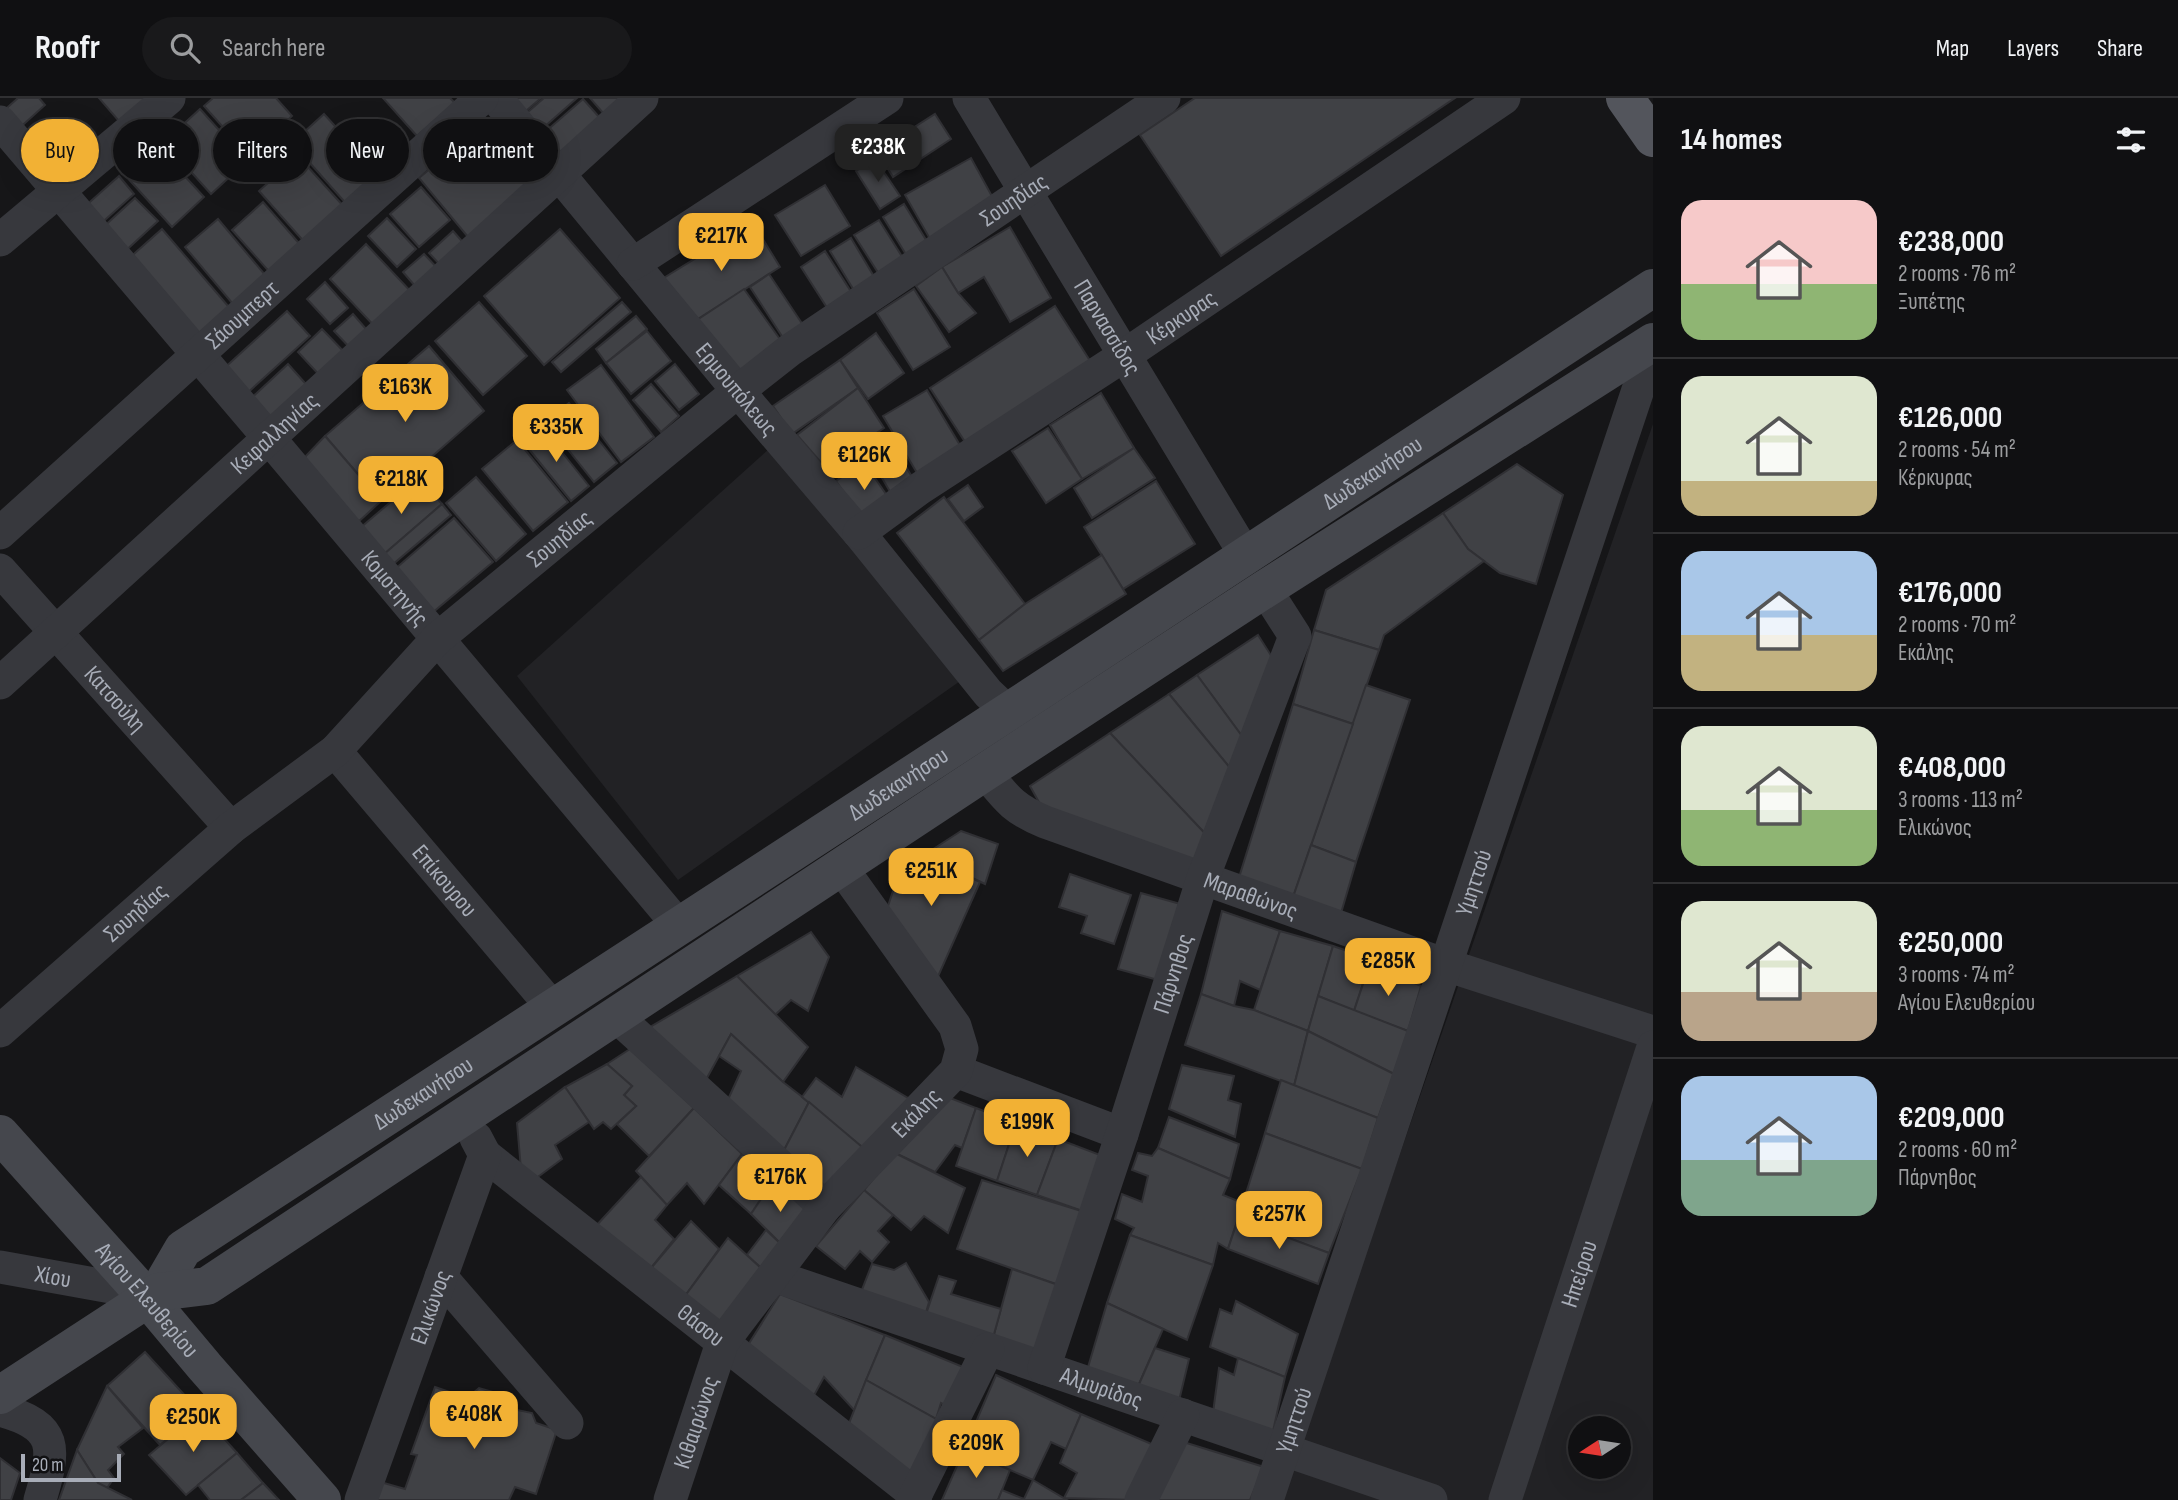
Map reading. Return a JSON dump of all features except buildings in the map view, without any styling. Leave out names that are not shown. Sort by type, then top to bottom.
[{"type":"main road","points":[[1625,98],[1653,138]]},
{"type":"street","points":[[0,240],[169,98]]},
{"type":"street","name":"Σάουμπερτ","points":[[0,533],[482,98]]},
{"type":"street","name":"Ερμουπόλεως","points":[[496,98],[988,692],[1008,712]]},
{"type":"street","name":"Κεφαλληνίας","points":[[0,682],[642,98]]},
{"type":"street","points":[[633,264],[887,98]]},
{"type":"street","name":"Παρνασσίδος","points":[[969,98],[1246,556]]},
{"type":"street","name":"Σουηδίας","points":[[0,1031],[231,828],[335,751],[438,639],[738,391],[790,350],[1164,98]]},
{"type":"street","name":"Κέρκυρας","points":[[859,533],[938,476],[1125,355],[1504,98]]},
{"type":"street","name":"Κομοτηνής","points":[[0,122],[679,926]]},
{"type":"street","name":"Δωδεκανήσου","points":[[153,1295],[183,1249],[1653,288]]},
{"type":"street","name":"Δωδεκανήσου","points":[[0,1395],[153,1295],[207,1286],[1265,589],[1653,343]]},
{"type":"street","name":"Υμηττού","points":[[1267,1500],[1653,343]]},
{"type":"street","name":"Κατσούλη","points":[[0,570],[231,828]]},
{"type":"street","name":"Πάρνηθος","points":[[1044,1368],[1203,878],[1295,636],[1265,589]]},
{"type":"street","name":"Επίκουρου","points":[[335,751],[554,1008]]},
{"type":"street","name":"Μαραθώνος","points":[[985,772],[1009,802],[1023,813],[1446,965],[1653,1032]]},
{"type":"street","name":"Εκάλης","points":[[722,1343],[825,1207],[956,1071],[962,1049],[955,1026],[841,867]]},
{"type":"street","points":[[616,1016],[825,1207]]},
{"type":"street","name":"Ηπείρου","points":[[1505,1500],[1653,1047]]},
{"type":"street","points":[[956,1071],[1122,1134]]},
{"type":"street","points":[[466,1116],[485,1155]]},
{"type":"street","name":"Αγίου Ελευθερίου","points":[[0,1133],[153,1295],[205,1367],[322,1500]]},
{"type":"street","name":"Ελικώνος","points":[[361,1500],[485,1155]]},
{"type":"street","name":"Θάσου","points":[[485,1155],[686,1311],[722,1343],[915,1497]]},
{"type":"street","name":"Χίου","points":[[0,1266],[153,1295]]},
{"type":"street","name":"Αλμυρίδος","points":[[774,1276],[1431,1500]]},
{"type":"street","points":[[441,1277],[567,1423]]},
{"type":"street","name":"Κιθαιρώνος","points":[[670,1500],[722,1343]]},
{"type":"street","points":[[915,1497],[988,1349]]},
{"type":"street","points":[[0,1410],[32,1424],[46,1434],[50,1442],[50,1465],[40,1500]]},
{"type":"street","points":[[1141,1500],[1183,1415]]},
{"type":"shaded area","points":[[1653,424],[1653,1500],[1280,1500]]},
{"type":"shaded area","points":[[770,448],[963,679],[678,880],[517,676]]}]
